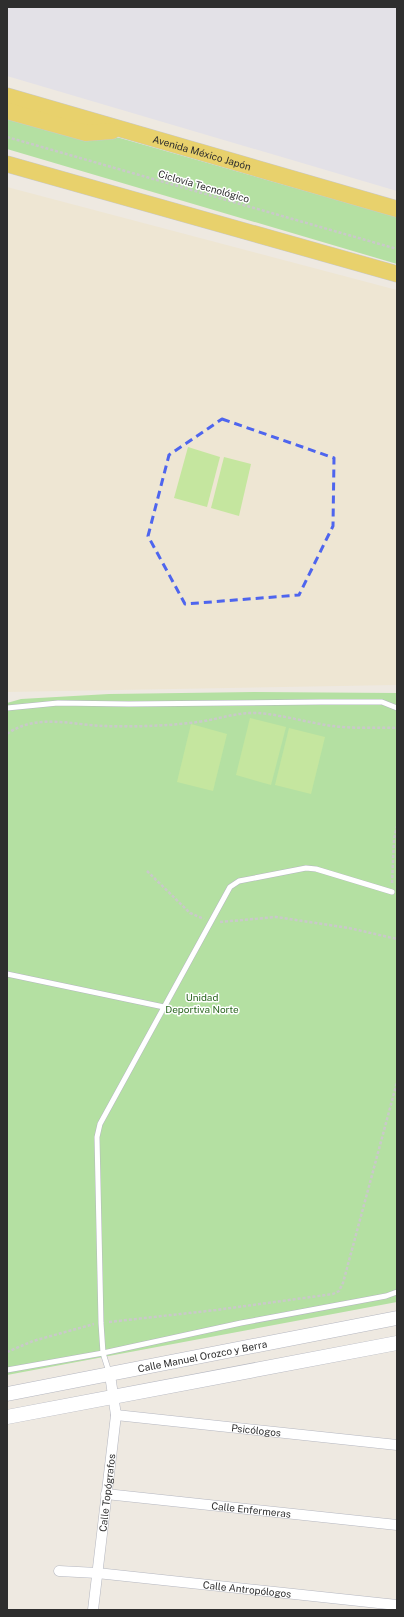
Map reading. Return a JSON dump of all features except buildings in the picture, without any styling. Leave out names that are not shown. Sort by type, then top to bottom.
[{"type":"main road","name":"Avenida México Japón","points":[[7,96],[397,210]]},
{"type":"main road","points":[[7,111],[86,133],[122,130]]},
{"type":"main road","points":[[7,164],[397,274]]},
{"type":"street","name":"Calle Manuel Orozco y Berra","points":[[7,1394],[397,1318]]},
{"type":"street","points":[[7,1417],[395,1344]]},
{"type":"street","name":"Calle Topógrafos","points":[[93,1610],[116,1415],[110,1375]]},
{"type":"street","name":"Psicólogos","points":[[116,1415],[397,1445]]},
{"type":"street","name":"Calle Enfermeras","points":[[106,1494],[397,1524]]},
{"type":"street","name":"Calle Antropólogos","points":[[59,1571],[97,1573],[397,1605]]},
{"type":"lane","points":[[7,708],[58,703],[129,704],[321,702],[382,702],[397,708]]},
{"type":"lane","points":[[110,1375],[103,1353],[101,1323],[97,1137],[100,1124],[230,887],[238,880],[306,868],[316,869],[392,892]]},
{"type":"lane","points":[[7,974],[164,1007]]},
{"type":"lane","points":[[7,1370],[103,1353],[241,1323],[386,1296],[397,1292]]},
{"type":"path","name":"Ciclovía Tecnológico","points":[[7,137],[397,249]]},
{"type":"path","points":[[7,734],[12,730],[36,723],[63,722],[104,726],[173,724],[200,722],[231,714],[259,714],[335,726],[397,728]]},
{"type":"path","points":[[392,892],[394,838],[397,826]]},
{"type":"path","points":[[147,871],[190,913],[210,922],[276,917],[349,928],[397,939]]},
{"type":"path","points":[[7,1352],[33,1341],[72,1329],[101,1323],[216,1310],[333,1294],[339,1291],[343,1283],[397,1082]]},
{"type":"highlighted area","points":[[222,419],[334,458],[333,526],[299,595],[185,604],[148,536],[169,455]]},
{"type":"shaded area","points":[[7,7],[397,7],[397,191],[7,76]]},
{"type":"shaded area","points":[[7,187],[397,290],[397,685],[7,692]]},
{"type":"green space","points":[[7,111],[79,131],[120,138],[397,217],[397,264],[7,149]]},
{"type":"green space","points":[[188,447],[220,457],[207,507],[174,498]]},
{"type":"green space","points":[[224,457],[251,464],[239,516],[211,508]]},
{"type":"green space","name":"Unidad Deportiva Norte","points":[[254,692],[397,693],[397,1302],[7,1375],[7,703],[21,699],[109,694]]},
{"type":"green space","points":[[250,718],[286,727],[271,785],[236,775]]},
{"type":"green space","points":[[191,724],[227,734],[213,791],[177,782]]},
{"type":"green space","points":[[289,728],[325,737],[311,794],[275,785]]}]
